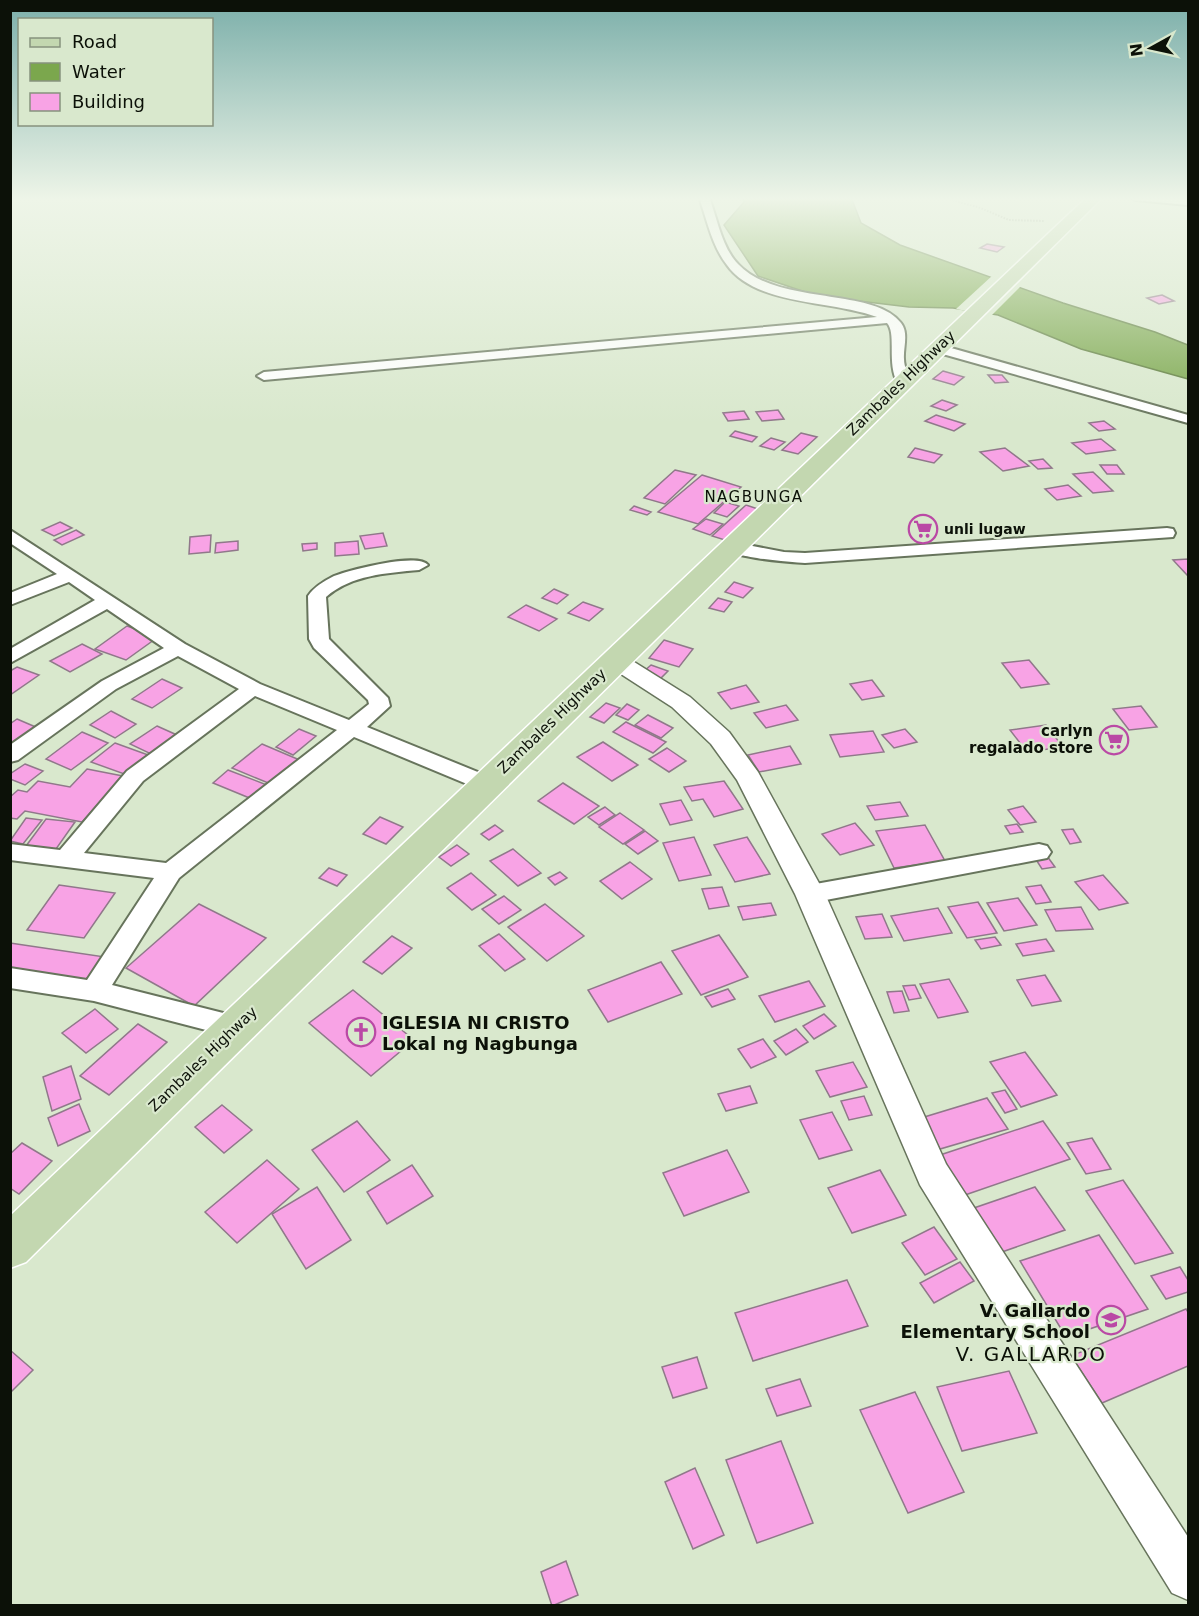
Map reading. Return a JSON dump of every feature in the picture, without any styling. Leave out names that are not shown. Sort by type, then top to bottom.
[{"type":"main road","name":"Zambales Highway","points":[[10,1246],[1015,272]]},
{"type":"street","points":[[741,272],[750,279],[793,296],[865,309],[892,319],[898,327],[897,362],[903,381]]},
{"type":"street","points":[[264,376],[892,319]]},
{"type":"street","points":[[937,348],[1188,419]]},
{"type":"street","points":[[732,547],[784,557],[805,558],[1167,533]]},
{"type":"street","points":[[12,537],[178,648],[252,688],[487,784]]},
{"type":"street","points":[[94,991],[171,872],[380,706],[380,702],[324,648],[319,639],[317,596],[323,590],[375,569],[419,565]]},
{"type":"street","points":[[10,600],[71,575]]},
{"type":"street","points":[[10,657],[106,601]]},
{"type":"street","points":[[10,755],[108,685],[178,648]]},
{"type":"street","points":[[615,660],[681,702],[720,738],[749,778],[810,894],[933,1174],[1188,1577]]},
{"type":"street","points":[[67,858],[135,776],[252,688]]},
{"type":"street","points":[[10,852],[171,872]]},
{"type":"street","points":[[810,894],[1039,852]]},
{"type":"street","points":[[10,978],[94,991],[237,1027]]},
{"type":"water","points":[[756,272],[977,272],[1188,345],[1188,379],[1081,349],[998,315],[953,308],[909,307],[817,296],[758,276]]},
{"type":"pier","points":[[993,275],[1022,285],[991,316],[956,309]]},
{"type":"building","points":[[1162,295],[1174,301],[1159,304],[1147,298]]},
{"type":"building","points":[[943,371],[964,377],[954,385],[933,379]]},
{"type":"building","points":[[988,375],[1002,375],[1008,382],[995,383]]},
{"type":"building","points":[[942,400],[957,405],[946,411],[931,406]]},
{"type":"building","points":[[778,410],[784,419],[762,421],[756,412]]},
{"type":"building","points":[[744,411],[749,419],[728,421],[723,413]]},
{"type":"building","points":[[936,415],[965,424],[954,431],[925,421]]},
{"type":"building","points":[[1104,421],[1115,429],[1099,431],[1089,423]]},
{"type":"building","points":[[735,431],[757,437],[752,442],[730,436]]},
{"type":"building","points":[[801,433],[817,437],[798,454],[782,450]]},
{"type":"building","points":[[771,438],[785,442],[774,450],[760,446]]},
{"type":"building","points":[[1101,439],[1115,450],[1086,454],[1072,443]]},
{"type":"building","points":[[915,448],[942,455],[934,463],[908,457]]},
{"type":"building","points":[[1005,448],[1029,466],[1003,471],[980,452]]},
{"type":"building","points":[[1043,459],[1052,468],[1038,469],[1029,461]]},
{"type":"building","points":[[1100,465],[1117,465],[1124,474],[1107,474]]},
{"type":"building","points":[[675,470],[696,475],[665,504],[644,498]]},
{"type":"building","points":[[1093,472],[1113,491],[1093,493],[1073,474]]},
{"type":"building","points":[[702,475],[741,487],[698,524],[658,512]]},
{"type":"building","points":[[1068,485],[1081,496],[1057,500],[1045,489]]},
{"type":"building","points":[[725,502],[739,506],[727,517],[714,513]]},
{"type":"building","points":[[746,505],[761,510],[728,541],[712,536]]},
{"type":"building","points":[[634,506],[651,512],[647,515],[630,510]]},
{"type":"building","points":[[706,519],[723,524],[710,535],[693,529]]},
{"type":"building","points":[[60,522],[72,528],[54,536],[42,530]]},
{"type":"building","points":[[76,530],[84,535],[62,545],[54,540]]},
{"type":"building","points":[[383,533],[387,546],[365,549],[360,536]]},
{"type":"building","points":[[211,535],[210,552],[189,554],[190,537]]},
{"type":"building","points":[[238,541],[238,550],[215,553],[216,543]]},
{"type":"building","points":[[358,541],[359,554],[335,556],[335,543]]},
{"type":"building","points":[[317,543],[317,549],[303,551],[302,544]]},
{"type":"building","points":[[1188,559],[1188,576],[1173,560]]},
{"type":"building","points":[[734,582],[753,588],[743,598],[725,592]]},
{"type":"building","points":[[554,589],[568,595],[557,604],[542,598]]},
{"type":"building","points":[[718,598],[732,602],[724,612],[709,608]]},
{"type":"building","points":[[583,602],[603,609],[589,621],[568,613]]},
{"type":"building","points":[[526,605],[557,619],[539,631],[508,617]]},
{"type":"building","points":[[127,626],[158,637],[126,660],[95,649]]},
{"type":"building","points":[[664,640],[693,649],[679,667],[649,658]]},
{"type":"building","points":[[82,644],[102,654],[70,672],[50,661]]},
{"type":"building","points":[[1029,660],[1049,684],[1021,688],[1002,663]]},
{"type":"building","points":[[651,665],[668,671],[660,679],[643,672]]},
{"type":"building","points":[[17,667],[39,675],[10,695],[10,671]]},
{"type":"building","points":[[162,679],[182,688],[152,708],[132,699]]},
{"type":"building","points":[[872,680],[884,696],[862,700],[850,684]]},
{"type":"building","points":[[746,685],[759,702],[731,709],[718,693]]},
{"type":"building","points":[[606,703],[620,708],[604,723],[590,717]]},
{"type":"building","points":[[627,704],[639,710],[628,720],[616,715]]},
{"type":"building","points":[[786,705],[798,720],[766,728],[754,713]]},
{"type":"building","points":[[1141,706],[1157,727],[1129,730],[1113,709]]},
{"type":"building","points":[[111,711],[136,724],[115,738],[90,725]]},
{"type":"building","points":[[648,715],[673,728],[661,738],[635,725]]},
{"type":"building","points":[[17,719],[38,728],[10,748],[10,724]]},
{"type":"building","points":[[626,722],[666,742],[653,753],[613,732]]},
{"type":"building","points":[[1046,725],[1063,747],[1027,752],[1010,730]]},
{"type":"building","points":[[157,726],[177,735],[151,754],[130,744]]},
{"type":"building","points":[[299,729],[316,736],[293,755],[276,747]]},
{"type":"building","points":[[905,729],[917,742],[894,748],[882,735]]},
{"type":"building","points":[[873,731],[884,752],[840,757],[830,735]]},
{"type":"building","points":[[82,732],[108,743],[71,770],[46,759]]},
{"type":"building","points":[[603,742],[638,765],[612,781],[577,757]]},
{"type":"building","points":[[115,743],[151,756],[127,775],[91,762]]},
{"type":"building","points":[[262,744],[302,761],[273,785],[232,768]]},
{"type":"building","points":[[790,746],[801,764],[759,772],[748,755]]},
{"type":"building","points":[[667,748],[686,761],[669,772],[649,759]]},
{"type":"building","points":[[25,764],[43,771],[25,785],[10,779],[10,774]]},
{"type":"building","points":[[87,769],[123,776],[82,822],[25,811],[17,819],[10,818],[10,797],[18,790],[27,792],[38,781],[70,787]]},
{"type":"building","points":[[228,770],[267,785],[252,799],[213,783]]},
{"type":"building","points":[[724,781],[743,809],[714,817],[703,799],[692,801],[684,787]]},
{"type":"building","points":[[563,783],[599,806],[574,824],[538,801]]},
{"type":"building","points":[[681,800],[692,820],[670,825],[660,804]]},
{"type":"building","points":[[900,802],[908,816],[875,820],[867,806]]},
{"type":"building","points":[[1023,806],[1036,822],[1020,825],[1008,810]]},
{"type":"building","points":[[605,807],[615,815],[599,825],[588,817]]},
{"type":"building","points":[[620,813],[644,830],[623,844],[599,827]]},
{"type":"building","points":[[380,817],[403,827],[386,844],[363,834]]},
{"type":"building","points":[[26,818],[42,820],[23,844],[10,841]]},
{"type":"building","points":[[46,819],[75,822],[56,849],[26,846]]},
{"type":"building","points":[[855,823],[874,845],[840,855],[822,834]]},
{"type":"building","points":[[1017,824],[1023,832],[1010,834],[1005,826]]},
{"type":"building","points":[[495,825],[503,831],[489,840],[481,834]]},
{"type":"building","points":[[925,825],[945,861],[894,868],[876,831]]},
{"type":"building","points":[[1073,829],[1081,842],[1070,844],[1062,830]]},
{"type":"building","points":[[645,831],[658,841],[638,854],[625,844]]},
{"type":"building","points":[[694,837],[711,875],[679,881],[663,843]]},
{"type":"building","points":[[747,837],[770,874],[735,882],[714,845]]},
{"type":"building","points":[[457,845],[469,854],[451,866],[439,857]]},
{"type":"building","points":[[513,849],[541,873],[518,886],[490,861]]},
{"type":"building","points":[[1047,856],[1055,867],[1042,869],[1035,858]]},
{"type":"building","points":[[630,862],[652,879],[622,899],[600,881]]},
{"type":"building","points":[[329,868],[347,875],[337,886],[319,878]]},
{"type":"building","points":[[560,872],[567,878],[555,885],[548,878]]},
{"type":"building","points":[[471,873],[496,895],[472,910],[447,888]]},
{"type":"building","points":[[1103,875],[1128,903],[1099,910],[1075,882]]},
{"type":"building","points":[[59,885],[115,893],[84,938],[27,930]]},
{"type":"building","points":[[1041,885],[1051,902],[1036,904],[1026,887]]},
{"type":"building","points":[[722,887],[729,906],[709,909],[702,889]]},
{"type":"building","points":[[504,896],[521,910],[499,924],[482,909]]},
{"type":"building","points":[[1018,898],[1037,925],[1004,931],[987,903]]},
{"type":"building","points":[[978,902],[997,933],[967,938],[948,907]]},
{"type":"building","points":[[771,903],[776,915],[743,920],[738,907]]},
{"type":"building","points":[[199,904],[266,938],[194,1006],[126,968]]},
{"type":"building","points":[[545,904],[584,936],[547,961],[508,927]]},
{"type":"building","points":[[1081,907],[1093,929],[1056,931],[1045,910]]},
{"type":"building","points":[[938,908],[952,933],[904,941],[891,916]]},
{"type":"building","points":[[882,914],[892,937],[865,939],[856,917]]},
{"type":"building","points":[[499,934],[525,959],[505,971],[479,946]]},
{"type":"building","points":[[719,935],[748,977],[701,995],[672,951]]},
{"type":"building","points":[[392,936],[412,948],[382,974],[363,962]]},
{"type":"building","points":[[995,937],[1001,945],[981,949],[975,940]]},
{"type":"building","points":[[1046,939],[1054,951],[1023,956],[1016,944]]},
{"type":"building","points":[[10,943],[105,957],[88,983],[10,971]]},
{"type":"building","points":[[661,962],[682,994],[608,1022],[588,990]]},
{"type":"building","points":[[1045,975],[1061,1001],[1032,1006],[1017,980]]},
{"type":"building","points":[[949,979],[968,1012],[938,1018],[920,984]]},
{"type":"building","points":[[809,981],[825,1006],[775,1022],[759,996]]},
{"type":"building","points":[[915,985],[921,998],[909,1000],[903,986]]},
{"type":"building","points":[[728,989],[735,999],[712,1007],[705,997]]},
{"type":"building","name":"IGLESIA NI CRISTO Lokal ng Nagbunga","points":[[353,990],[414,1040],[371,1076],[309,1023]]},
{"type":"building","points":[[902,991],[909,1011],[894,1013],[887,992]]},
{"type":"building","points":[[95,1009],[118,1029],[86,1053],[62,1033]]},
{"type":"building","points":[[824,1014],[836,1026],[814,1039],[803,1026]]},
{"type":"building","points":[[138,1024],[167,1042],[109,1095],[80,1076]]},
{"type":"building","points":[[796,1029],[808,1042],[786,1055],[774,1041]]},
{"type":"building","points":[[763,1039],[776,1057],[751,1068],[738,1049]]},
{"type":"building","points":[[1025,1052],[1057,1095],[1021,1107],[990,1062]]},
{"type":"building","points":[[853,1062],[867,1087],[830,1097],[816,1071]]},
{"type":"building","points":[[71,1066],[81,1099],[52,1111],[43,1077]]},
{"type":"building","points":[[750,1086],[757,1103],[726,1111],[718,1094]]},
{"type":"building","points":[[1005,1090],[1017,1109],[1005,1113],[992,1093]]},
{"type":"building","points":[[864,1096],[872,1115],[849,1120],[841,1101]]},
{"type":"building","points":[[987,1098],[1008,1129],[940,1149],[921,1118]]},
{"type":"building","points":[[79,1104],[90,1131],[58,1146],[48,1118]]},
{"type":"building","points":[[222,1105],[252,1130],[224,1153],[195,1127]]},
{"type":"building","points":[[832,1112],[852,1150],[819,1159],[800,1120]]},
{"type":"building","points":[[357,1121],[390,1160],[344,1192],[312,1150]]},
{"type":"building","points":[[1043,1121],[1070,1159],[962,1196],[937,1156]]},
{"type":"building","points":[[1092,1138],[1111,1169],[1086,1174],[1067,1143]]},
{"type":"building","points":[[22,1143],[52,1161],[19,1194],[10,1188],[10,1154]]},
{"type":"building","points":[[727,1150],[749,1192],[684,1216],[663,1173]]},
{"type":"building","points":[[267,1160],[299,1189],[237,1243],[205,1212]]},
{"type":"building","points":[[412,1165],[433,1196],[387,1224],[367,1192]]},
{"type":"building","points":[[880,1170],[906,1215],[852,1233],[828,1188]]},
{"type":"building","points":[[1123,1180],[1173,1253],[1135,1264],[1086,1191]]},
{"type":"building","points":[[317,1187],[351,1240],[306,1269],[272,1214]]},
{"type":"building","points":[[1035,1187],[1065,1230],[999,1253],[971,1209]]},
{"type":"building","points":[[934,1227],[957,1259],[925,1275],[902,1243]]},
{"type":"building","points":[[1099,1235],[1148,1309],[1066,1337],[1020,1261]]},
{"type":"building","points":[[960,1262],[974,1281],[934,1303],[920,1283]]},
{"type":"building","points":[[1180,1267],[1188,1280],[1188,1292],[1166,1299],[1151,1276]]},
{"type":"building","points":[[847,1280],[868,1326],[753,1361],[735,1313]]},
{"type":"building","points":[[1186,1309],[1188,1312],[1188,1366],[1102,1403],[1071,1356]]},
{"type":"building","points":[[10,1350],[33,1370],[10,1393]]},
{"type":"building","points":[[697,1357],[707,1388],[673,1398],[662,1367]]},
{"type":"building","points":[[1009,1371],[1037,1433],[962,1451],[937,1387]]},
{"type":"building","points":[[800,1379],[811,1406],[777,1416],[766,1389]]},
{"type":"building","points":[[915,1392],[964,1492],[908,1513],[860,1410]]},
{"type":"building","points":[[781,1441],[813,1523],[757,1543],[726,1460]]},
{"type":"building","points":[[695,1468],[724,1535],[693,1549],[665,1482]]},
{"type":"building","points":[[566,1561],[578,1595],[552,1606],[541,1572]]},
{"type":"place","name":"unli lugaw","points":[[923,529]]},
{"type":"place","name":"carlyn regalado store","points":[[1114,740]]},
{"type":"place","name":"IGLESIA NI CRISTO Lokal ng Nagbunga","points":[[361,1032]]},
{"type":"place","name":"V. Gallardo Elementary School","points":[[1111,1320]]},
{"type":"district","name":"NAGBUNGA","points":[[754,497]]},
{"type":"district","name":"V. GALLARDO","points":[[1031,1354]]}]
